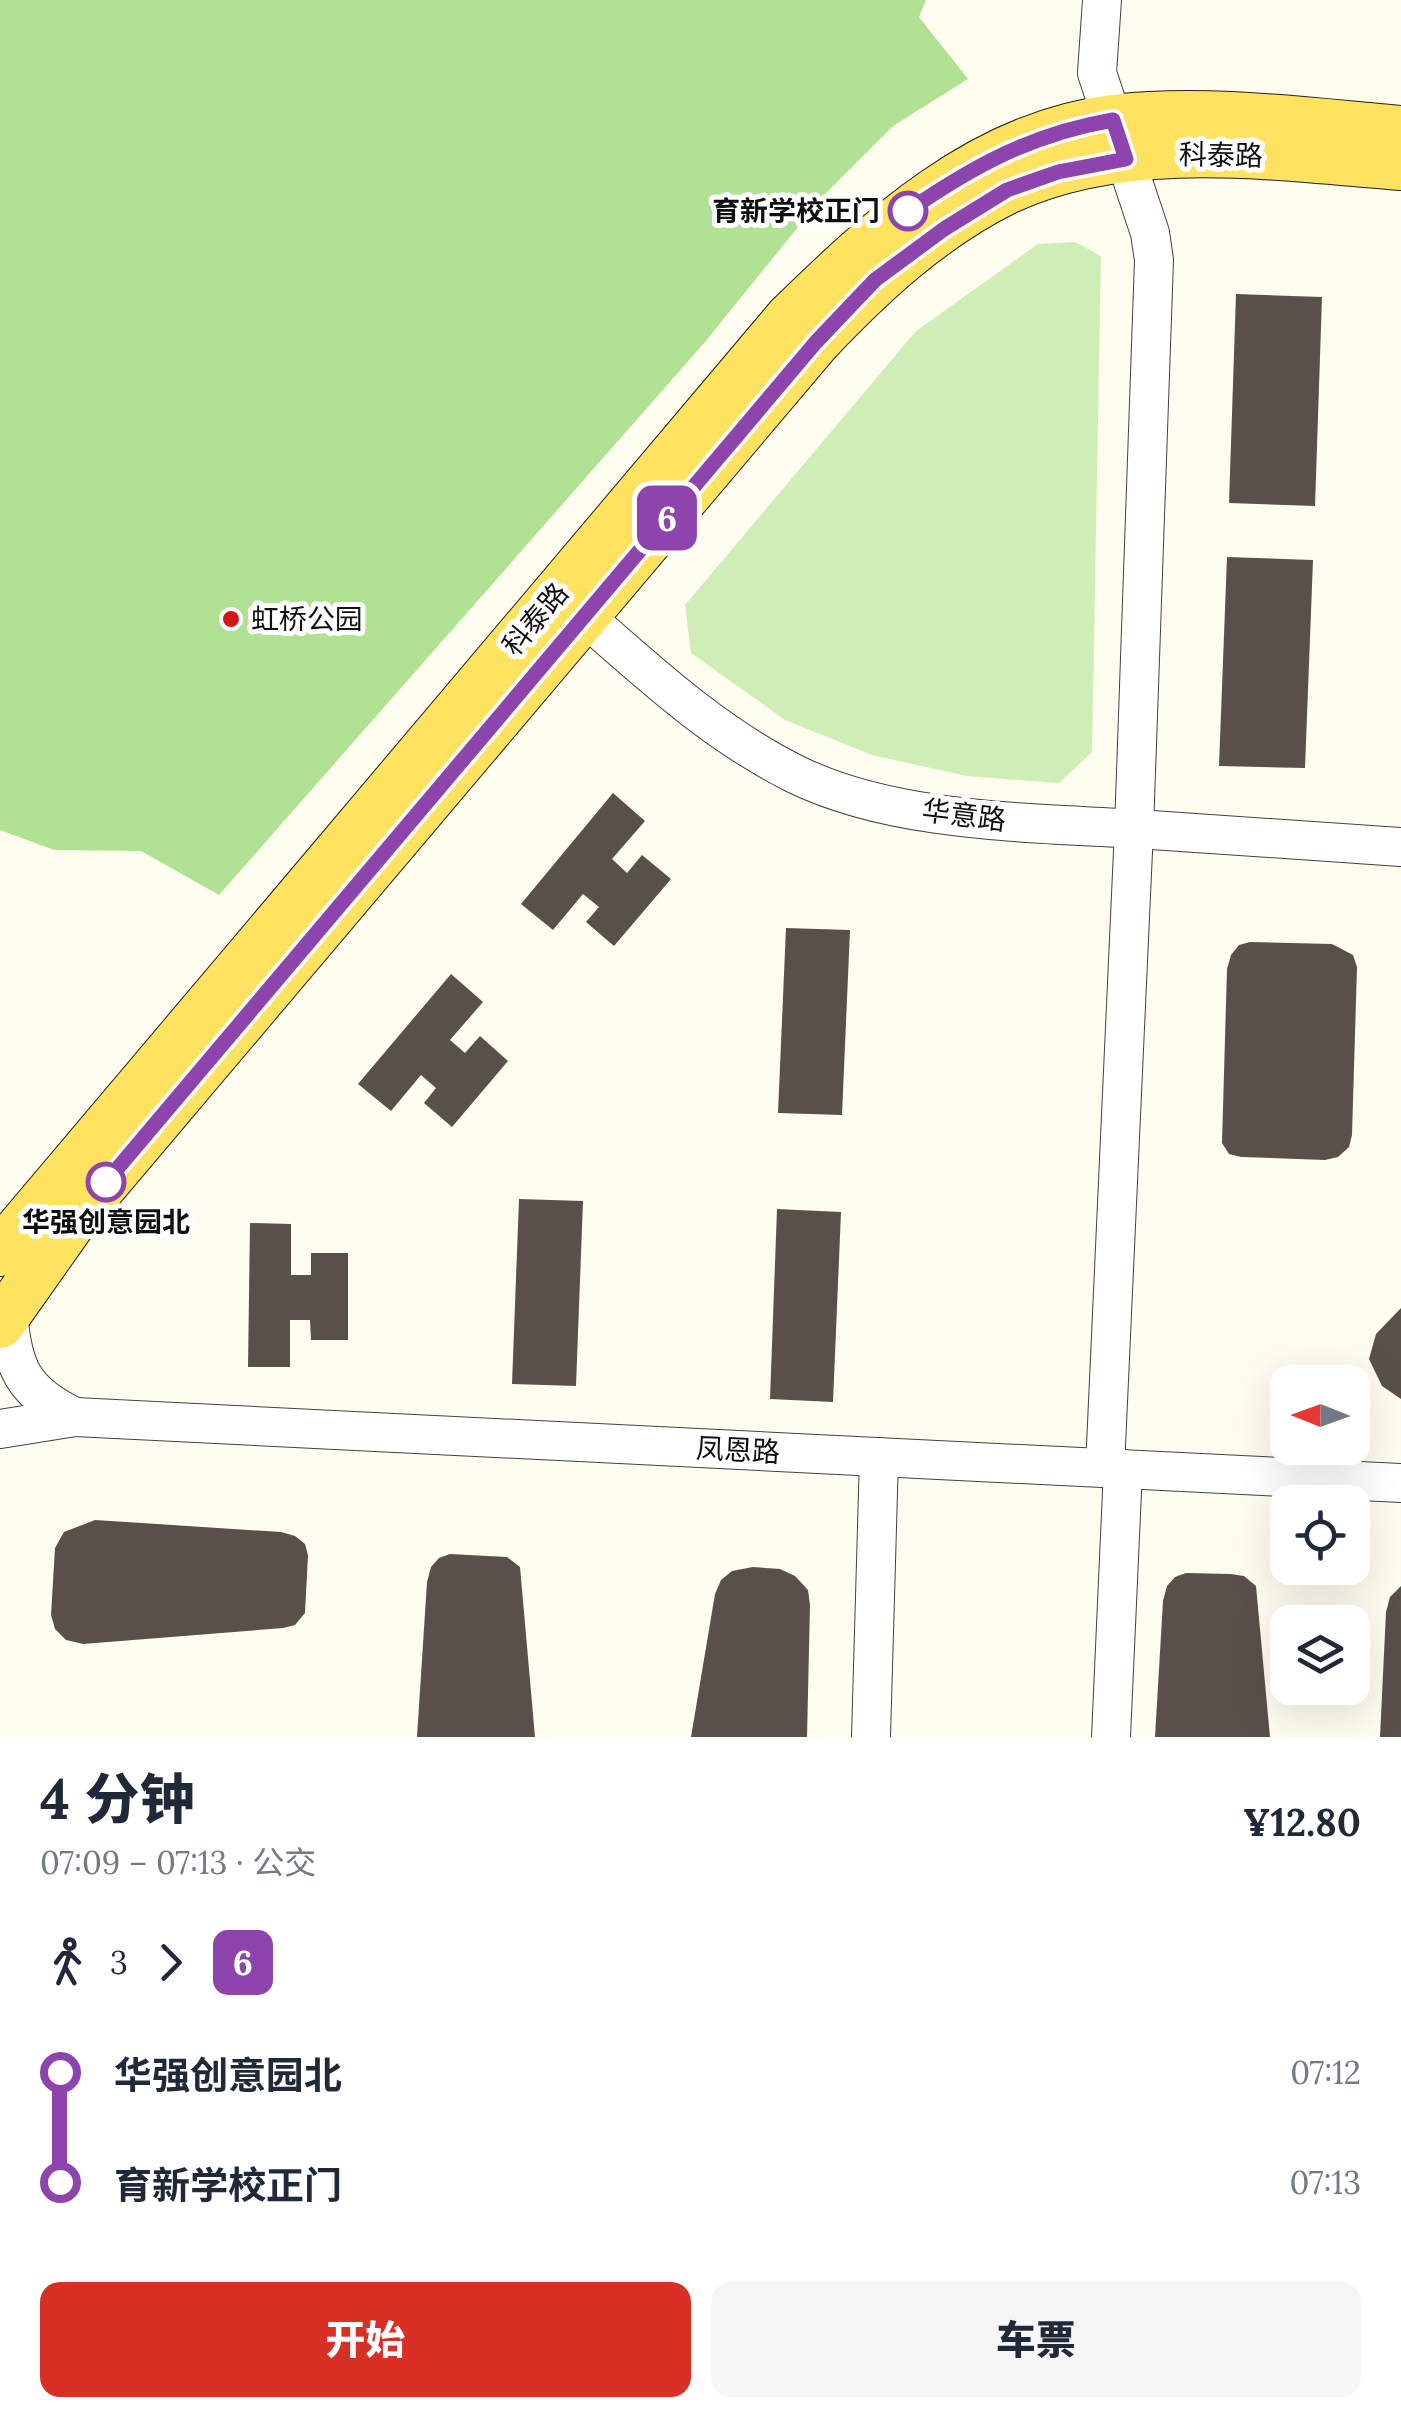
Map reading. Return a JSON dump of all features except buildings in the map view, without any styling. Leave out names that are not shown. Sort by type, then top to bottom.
[{"type":"main road","name":"科泰路","points":[[4,1318],[72,1222],[816,342],[875,280],[944,229],[1007,190],[1058,172],[1120,139],[1242,118],[1401,130]]},
{"type":"main road","name":"科泰路","points":[[0,1252],[789,318],[852,257],[908,211],[959,176],[1019,144],[1072,127],[1174,153],[1246,154],[1401,166]]},
{"type":"street","points":[[1102,0],[1097,73],[1150,233],[1154,260],[1114,1469],[1111,1737]]},
{"type":"street","name":"华意路","points":[[584,616],[691,710],[746,748],[799,776],[855,797],[928,812],[1000,820],[1401,847]]},
{"type":"street","points":[[4,1318],[23,1379],[47,1402],[74,1418]]},
{"type":"street","name":"凤恩路","points":[[0,1429],[74,1418],[1401,1483]]},
{"type":"street","points":[[871,1737],[879,1457]]},
{"type":"green space","name":"虹桥公园","points":[[0,0],[926,0],[919,17],[968,79],[893,126],[824,195],[705,342],[219,895],[141,851],[54,850],[0,830]]},
{"type":"green space","points":[[1075,242],[1101,256],[1092,752],[1059,783],[967,776],[872,755],[785,720],[691,653],[685,605],[916,331],[1038,244]]},
{"type":"bus line","name":"6","points":[[106,1182],[816,342],[875,280],[944,229],[1007,190],[1058,172],[1126,159],[1113,120],[1072,127],[1019,144],[959,176],[908,211]]},
{"type":"place","name":"育新学校正门","points":[[908,211]]},
{"type":"place","name":"虹桥公园","points":[[231,619]]},
{"type":"place","name":"华强创意园北","points":[[106,1182]]}]
